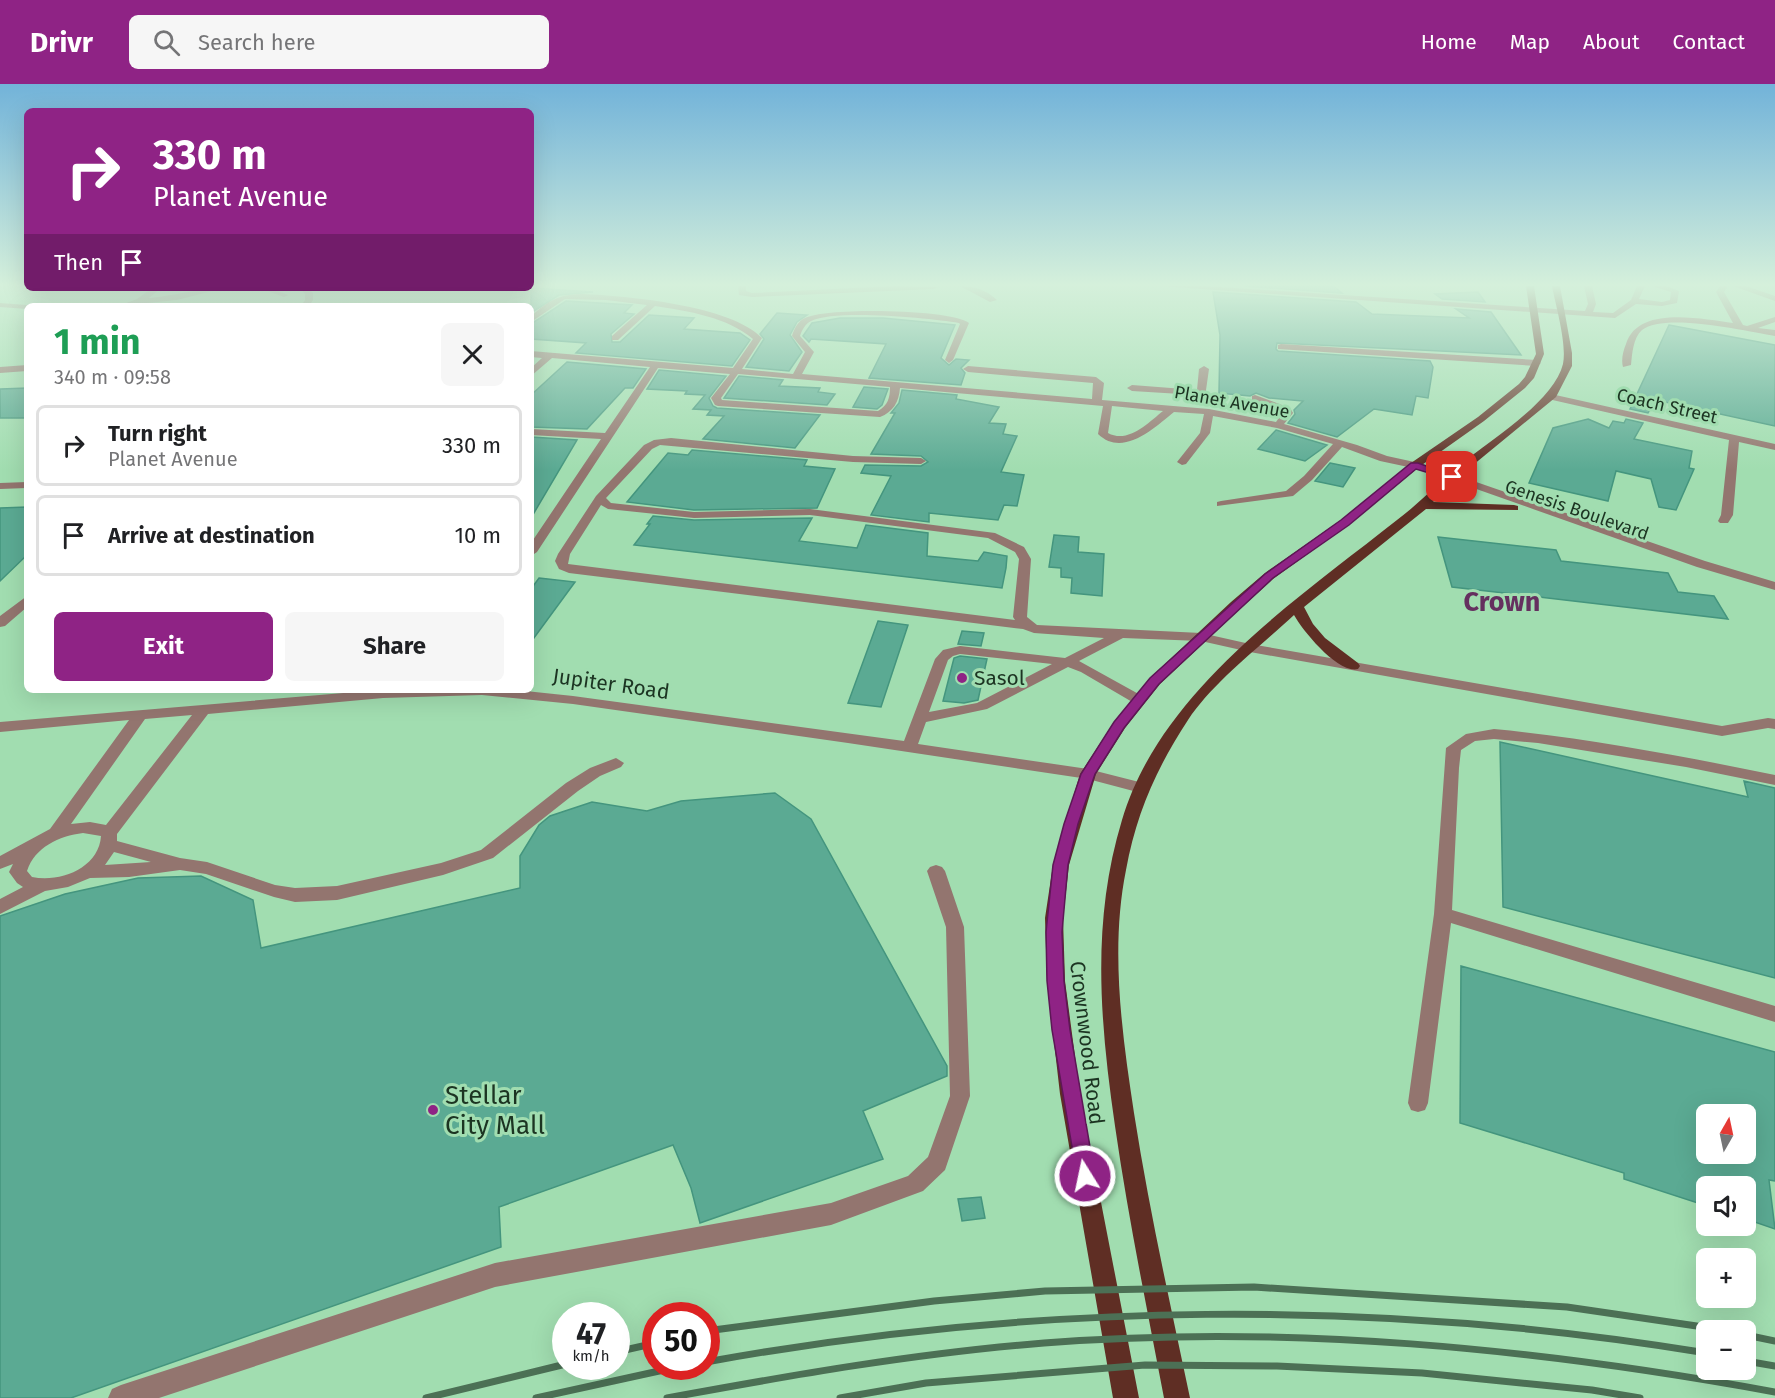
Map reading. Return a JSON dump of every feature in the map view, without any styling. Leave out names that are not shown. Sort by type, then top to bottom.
[{"type":"main road","points":[[1537,363],[1539,347]]},
{"type":"main road","name":"Crownwood Road","points":[[1177,1398],[1132,1168],[1113,1042],[1111,912],[1117,870],[1141,788],[1182,716],[1219,676],[1297,607],[1424,506],[1448,481],[1551,397],[1567,366],[1566,347]]},
{"type":"main road","name":"Crownwood Road","points":[[1126,1398],[1070,1094],[1055,970],[1054,918],[1061,865],[1071,824],[1088,774],[1119,725],[1139,700],[1155,681],[1201,637],[1269,576],[1345,522],[1410,469],[1501,404],[1522,386],[1537,363]]},
{"type":"main road","points":[[1424,506],[1514,508]]},
{"type":"main road","points":[[1297,607],[1315,637],[1329,650],[1353,666]]},
{"type":"street","points":[[753,347],[716,398],[718,403],[880,414],[887,410],[896,398],[895,384]]},
{"type":"street","points":[[796,376],[810,352],[806,347]]},
{"type":"street","points":[[949,360],[954,347]]},
{"type":"street","points":[[1286,347],[1537,363]]},
{"type":"street","points":[[1626,365],[1629,347]]},
{"type":"street","name":"Planet Avenue","points":[[534,354],[1205,412],[1278,425],[1340,443],[1448,481]]},
{"type":"street","points":[[534,370],[550,355]]},
{"type":"street","points":[[534,547],[656,364]]},
{"type":"street","points":[[0,370],[24,368]]},
{"type":"street","points":[[968,369],[1096,380],[1099,383],[1097,401]]},
{"type":"street","points":[[1182,462],[1205,433],[1202,393],[1204,369]]},
{"type":"street","points":[[1132,388],[1202,393]]},
{"type":"street","name":"Coach Street","points":[[1551,397],[1775,447]]},
{"type":"street","points":[[1255,398],[1287,410],[1288,413],[1278,425]]},
{"type":"street","points":[[1108,402],[1103,434],[1123,440],[1133,438],[1173,408]]},
{"type":"street","points":[[534,432],[608,436]]},
{"type":"street","points":[[1724,521],[1727,514],[1734,438]]},
{"type":"street","points":[[921,461],[853,459],[671,441],[658,442],[648,447],[600,498],[561,561],[563,566],[569,569],[1043,630],[1201,637],[1250,648],[1722,731],[1773,723]]},
{"type":"street","points":[[1221,504],[1289,494],[1308,478],[1340,443]]},
{"type":"street","name":"Genesis Boulevard","points":[[1448,481],[1514,508],[1624,547],[1701,564]]},
{"type":"street","name":"Genesis Boulevard","points":[[1448,481],[1775,586]]},
{"type":"street","points":[[0,486],[24,484]]},
{"type":"street","points":[[600,498],[608,506],[694,515],[810,512],[991,535],[1020,550],[1025,559],[1020,617],[1026,626]]},
{"type":"street","points":[[0,623],[24,603]]},
{"type":"street","points":[[920,718],[982,706],[1119,635]]},
{"type":"street","points":[[909,747],[942,659],[948,653],[960,650],[1068,662],[1086,669],[1139,700]]},
{"type":"street","name":"Jupiter Road","points":[[0,727],[372,693]]},
{"type":"street","name":"Jupiter Road","points":[[514,693],[1088,774],[1141,788]]},
{"type":"street","points":[[0,907],[42,885],[64,882],[86,872],[104,858],[110,839],[204,709]]},
{"type":"street","points":[[56,833],[140,715]]},
{"type":"street","points":[[1418,1103],[1443,914],[1454,748],[1471,737],[1494,734],[1538,738],[1686,762],[1775,780]]},
{"type":"street","points":[[0,863],[56,833],[78,827],[97,827],[110,839],[180,864],[207,868],[274,891],[295,895],[337,893],[443,869],[487,854],[572,787],[595,772],[616,763]]},
{"type":"street","points":[[36,844],[22,858],[18,872],[25,881],[42,885]]},
{"type":"street","points":[[86,872],[129,871],[180,864]]},
{"type":"street","points":[[121,1398],[495,1275],[831,1214],[915,1184],[937,1163],[960,1096],[955,927],[936,871]]},
{"type":"street","points":[[1443,914],[1775,1014]]},
{"type":"building","points":[[582,347],[745,347],[732,366],[576,353]]},
{"type":"building","points":[[759,347],[799,347],[802,352],[789,371],[746,367]]},
{"type":"building","points":[[884,347],[946,347],[941,358],[949,365],[956,359],[969,360],[961,368],[965,373],[961,385],[869,378]]},
{"type":"building","points":[[1220,347],[1276,347],[1278,351],[1430,361],[1433,367],[1428,398],[1416,396],[1412,415],[1374,409],[1337,437],[1288,423],[1295,414],[1294,410],[1303,401],[1269,398],[1256,393],[1250,396],[1219,393]]},
{"type":"building","points":[[1365,347],[1516,347],[1521,355]]},
{"type":"building","points":[[1659,347],[1775,347],[1775,426],[1656,400],[1648,413],[1630,409]]},
{"type":"building","points":[[567,362],[646,369],[633,388],[625,388],[587,429],[534,427],[534,392]]},
{"type":"building","points":[[659,370],[726,376],[709,398],[713,406],[717,408],[820,415],[795,448],[703,439],[724,416],[707,415],[711,410],[693,409],[705,395],[685,394],[687,391],[647,389]]},
{"type":"building","points":[[739,376],[783,380],[779,386],[820,388],[818,392],[835,394],[827,405],[724,398]]},
{"type":"building","points":[[864,387],[888,389],[882,405],[877,409],[853,407]]},
{"type":"building","points":[[24,388],[24,418],[0,418],[0,389]]},
{"type":"building","points":[[902,390],[957,395],[956,399],[999,407],[989,423],[1006,424],[1003,434],[1017,436],[1001,472],[1024,475],[1017,506],[1004,505],[998,520],[929,513],[929,522],[871,515],[891,476],[861,473],[865,465],[921,466],[928,462],[921,456],[871,454],[895,413],[891,413],[899,403]]},
{"type":"building","points":[[1588,419],[1609,428],[1613,421],[1624,423],[1626,419],[1643,423],[1634,439],[1692,451],[1689,468],[1694,469],[1676,510],[1659,507],[1651,479],[1616,471],[1608,501],[1529,483],[1553,428]]},
{"type":"building","points":[[1276,430],[1327,445],[1305,461],[1258,449]]},
{"type":"building","points":[[534,437],[577,440],[534,513]]},
{"type":"building","points":[[692,450],[807,460],[804,466],[835,469],[817,508],[694,510],[627,502],[668,453],[688,455]]},
{"type":"building","points":[[1330,463],[1355,468],[1343,487],[1315,481]]},
{"type":"building","points":[[24,507],[24,558],[0,581],[0,508]]},
{"type":"building","points":[[653,516],[694,520],[812,518],[799,541],[857,548],[866,525],[928,533],[927,556],[978,561],[984,552],[1007,556],[1006,568],[1002,588],[634,545],[650,524],[647,524]]},
{"type":"building","points":[[1054,535],[1079,537],[1078,552],[1104,554],[1102,596],[1071,593],[1072,578],[1061,577],[1061,568],[1049,567]]},
{"type":"building","points":[[1438,537],[1556,550],[1561,561],[1668,573],[1678,592],[1714,596],[1728,619],[1452,587]]},
{"type":"building","points":[[539,578],[575,582],[534,638],[534,585]]},
{"type":"building","points":[[878,621],[908,625],[881,707],[848,703]]},
{"type":"building","points":[[962,631],[984,633],[981,646],[958,644]]},
{"type":"building","points":[[960,656],[987,659],[978,700],[964,703],[943,701],[954,658]]},
{"type":"building","points":[[1500,742],[1748,797],[1744,781],[1775,788],[1775,978],[1503,907]]},
{"type":"building","name":"Stellar City Mall","points":[[775,793],[811,819],[947,1066],[947,1076],[863,1111],[883,1159],[700,1223],[691,1188],[673,1145],[499,1207],[501,1247],[71,1398],[0,1398],[0,916],[65,894],[138,878],[201,876],[253,900],[261,948],[520,888],[520,856],[539,825],[550,816],[592,802],[647,811],[681,801]]},
{"type":"building","points":[[1461,966],[1775,1052],[1775,1181],[1769,1180],[1775,1229],[1756,1222],[1756,1176],[1696,1176],[1696,1202],[1624,1179],[1624,1173],[1460,1123]]},
{"type":"building","points":[[981,1197],[985,1218],[962,1221],[958,1199]]},
{"type":"railway","points":[[720,1329],[934,1301],[1045,1291],[1254,1287],[1567,1307],[1696,1326]]},
{"type":"railway","points":[[720,1360],[830,1342],[955,1328],[1080,1318],[1206,1314],[1332,1316],[1457,1323],[1582,1335],[1696,1351]]},
{"type":"railway","points":[[667,1398],[855,1366],[996,1347],[1136,1338],[1228,1336],[1411,1344],[1502,1352],[1684,1376],[1775,1392]]},
{"type":"railway","points":[[1756,1337],[1775,1341]]},
{"type":"railway","points":[[630,1349],[642,1346]]},
{"type":"railway","points":[[1756,1363],[1775,1366]]},
{"type":"railway","points":[[840,1398],[926,1383],[1145,1365],[1277,1366],[1422,1373],[1592,1390],[1640,1398]]},
{"type":"railway","points":[[426,1398],[552,1367]]},
{"type":"railway","points":[[536,1398],[642,1375]]},
{"type":"place","name":"Sasol","points":[[962,678]]},
{"type":"place","name":"Stellar City Mall","points":[[433,1110]]},
{"type":"district","name":"Crown","points":[[1502,602]]},
{"type":"route","points":[[1085,1176],[1061,1030],[1056,981],[1054,918],[1061,865],[1071,824],[1088,774],[1119,725],[1155,681],[1269,576],[1345,522],[1414,465],[1452,477]]}]
